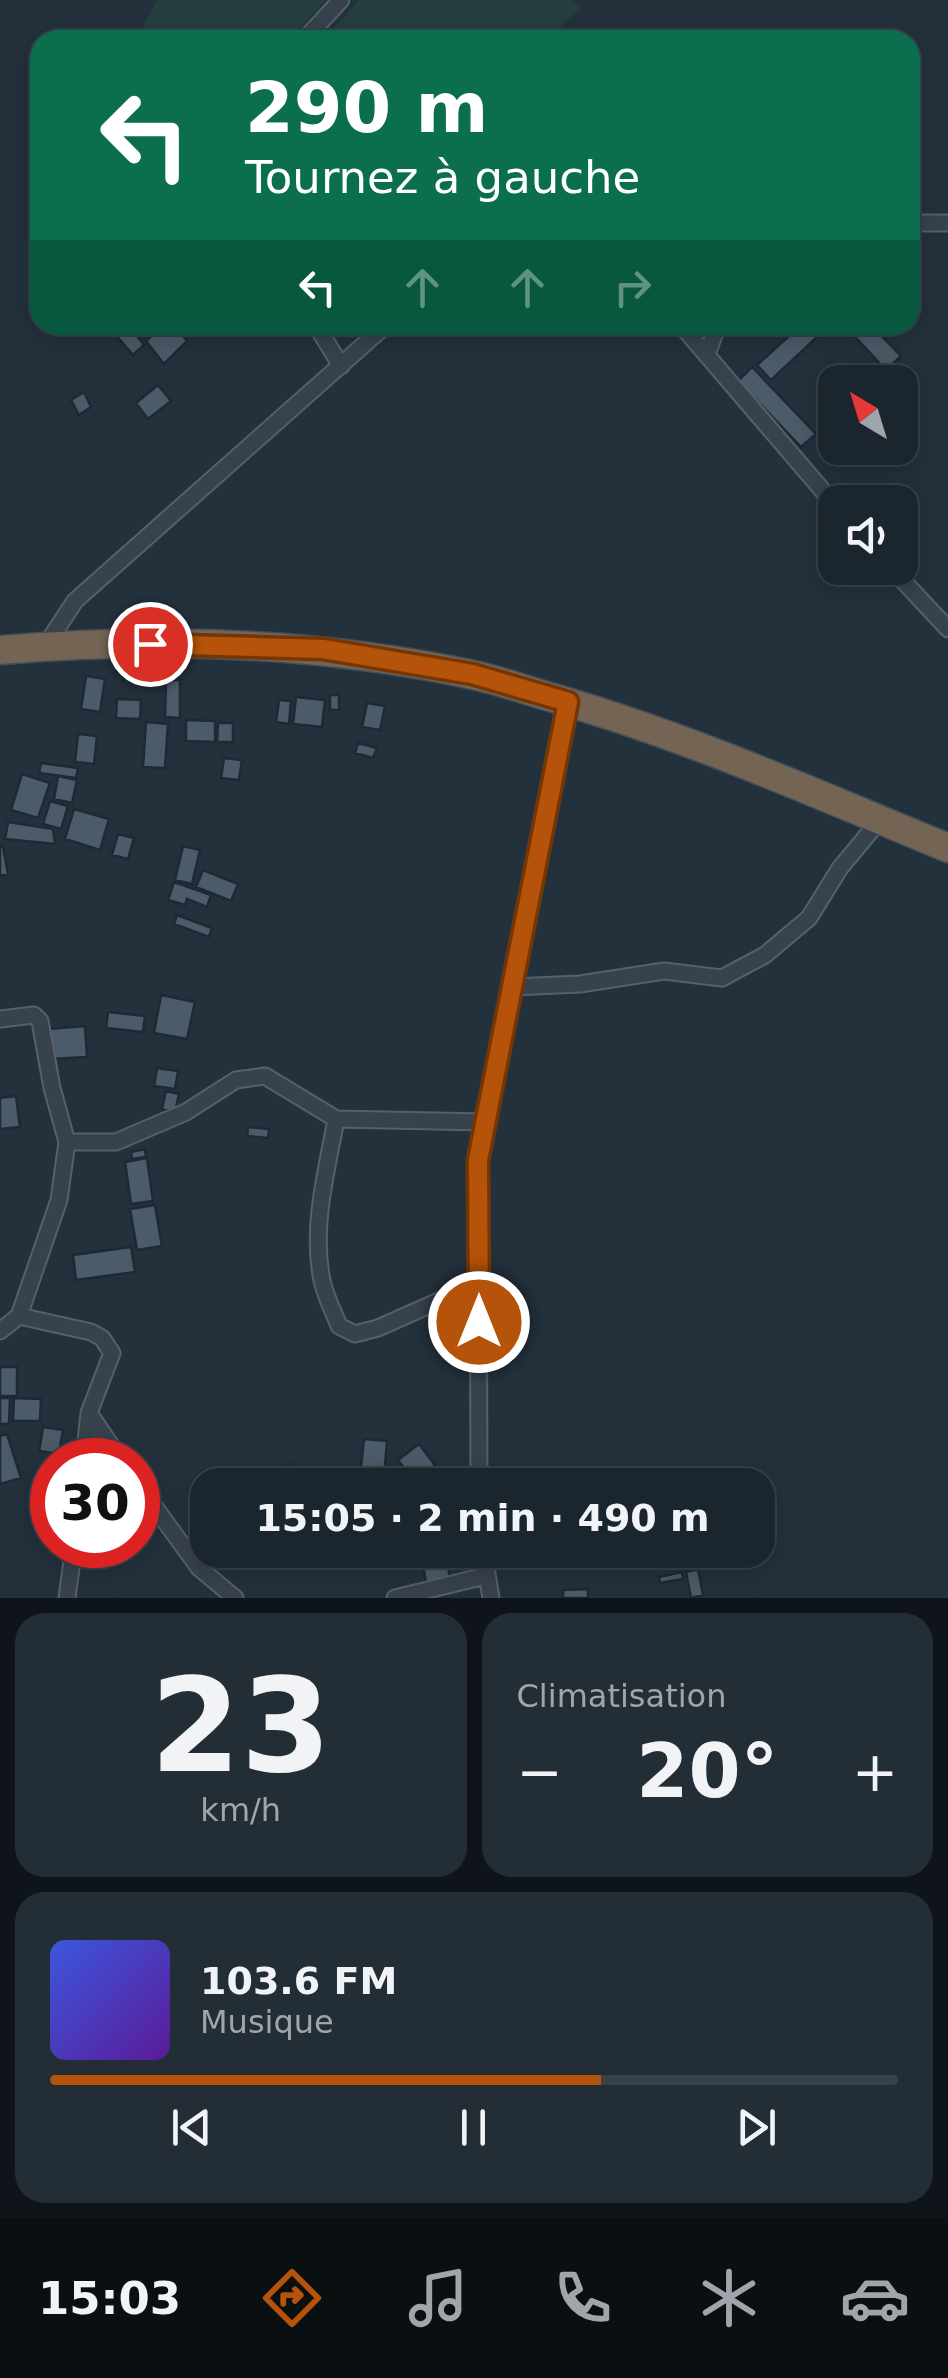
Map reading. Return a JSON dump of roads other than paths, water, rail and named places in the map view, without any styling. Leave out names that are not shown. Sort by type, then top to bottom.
[{"type":"highway","points":[[0,650],[150,644],[323,649],[472,674],[624,719],[948,848]]},
{"type":"street","points":[[313,30],[340,0]]},
{"type":"street","points":[[920,223],[948,223]]},
{"type":"street","points":[[322,335],[340,366]]},
{"type":"street","points":[[44,648],[75,600],[375,335]]},
{"type":"street","points":[[690,335],[818,486]]},
{"type":"street","points":[[707,354],[714,335]]},
{"type":"street","points":[[907,585],[948,629]]},
{"type":"street","points":[[479,1468],[478,1160],[568,702]]},
{"type":"street","points":[[512,987],[580,984],[664,971],[722,978],[765,955],[809,918],[840,868],[880,820]]},
{"type":"street","points":[[0,1019],[34,1014],[40,1021],[67,1142],[59,1200],[19,1316],[0,1331]]},
{"type":"street","points":[[67,1142],[116,1142],[186,1112],[236,1080],[266,1076],[336,1119],[486,1122]]},
{"type":"street","points":[[336,1119],[322,1192],[318,1245],[321,1279],[339,1326],[356,1334],[378,1328],[479,1283]]},
{"type":"street","points":[[19,1316],[91,1332],[102,1338],[112,1353],[89,1413],[86,1438]]},
{"type":"street","points":[[89,1413],[106,1438]]},
{"type":"street","points":[[160,1515],[198,1568],[235,1598]]},
{"type":"street","points":[[67,1598],[71,1568]]},
{"type":"street","points":[[485,1568],[491,1598]]},
{"type":"street","points":[[394,1598],[485,1576]]}]
